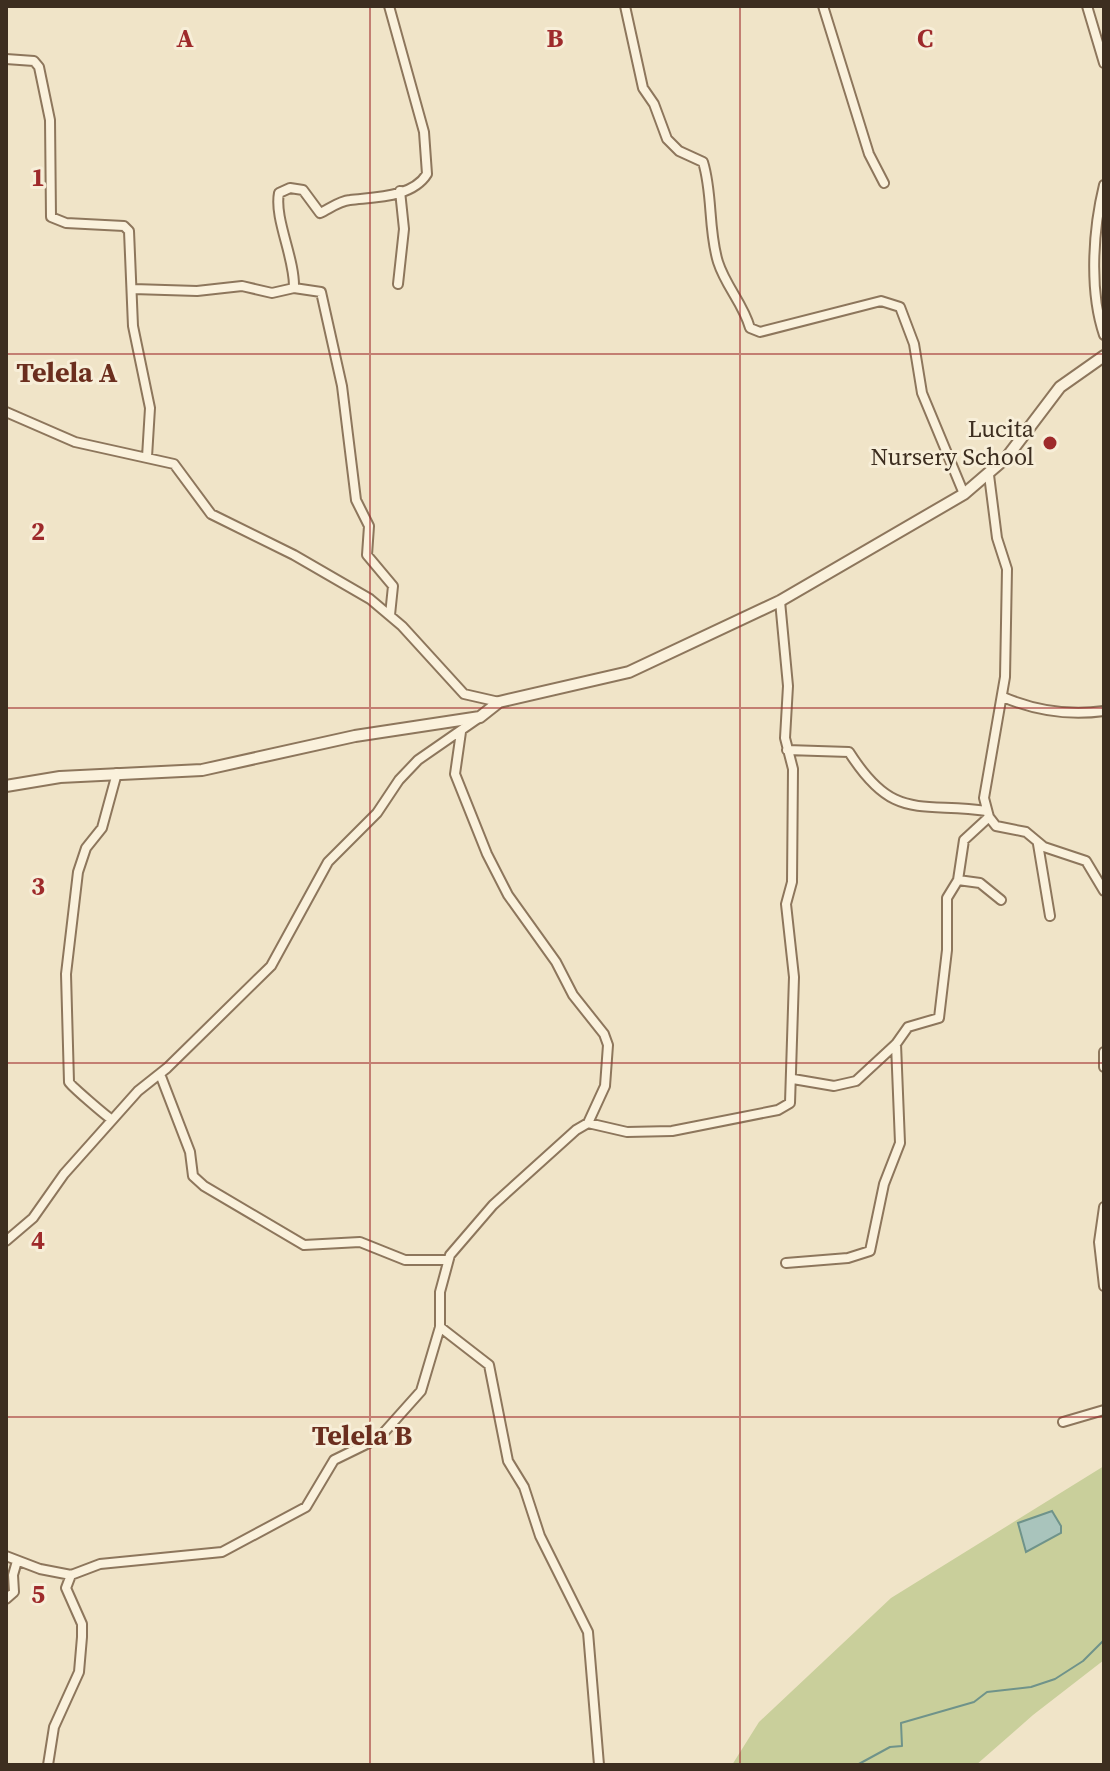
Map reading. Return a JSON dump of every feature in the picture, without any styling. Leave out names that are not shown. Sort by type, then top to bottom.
[{"type":"street","points":[[294,288],[292,262],[279,209],[279,193],[290,188],[303,190],[320,213],[348,199],[381,198],[400,191],[421,182],[428,168],[424,132],[389,6]]},
{"type":"street","points":[[625,6],[643,88],[654,104],[667,139],[679,151],[703,162],[717,260],[733,297],[743,306],[750,328],[760,332],[881,301],[900,307],[914,344],[922,393],[964,494]]},
{"type":"street","points":[[823,6],[869,154],[884,183]]},
{"type":"street","points":[[1087,6],[1104,63]]},
{"type":"street","points":[[6,59],[34,61],[39,67],[50,120],[51,217],[66,223],[126,227],[132,242],[133,326],[150,408],[147,457]]},
{"type":"street","points":[[1104,185],[1096,229],[1099,309],[1104,335]]},
{"type":"street","points":[[398,284],[404,229],[400,191]]},
{"type":"street","points":[[133,289],[197,291],[242,286],[272,293],[294,288],[321,292],[342,386],[353,487],[369,526],[367,555],[393,586],[390,615]]},
{"type":"street","points":[[6,1241],[33,1218],[64,1174],[111,1119],[271,966],[328,862],[377,813],[399,780],[418,760],[499,702],[629,672],[780,601],[964,494],[1007,457],[1051,396],[1104,356]]},
{"type":"street","points":[[6,412],[75,442],[147,457],[178,468],[211,514],[294,555],[390,615],[464,694],[499,702]]},
{"type":"street","points":[[989,475],[997,538],[1007,569],[1003,697],[984,798],[988,814],[996,826],[1026,832],[1038,844],[1086,861],[1104,891]]},
{"type":"street","points":[[588,1123],[627,1132],[672,1131],[745,1118],[785,1108],[790,1103],[794,977],[786,904],[792,882],[793,769],[787,750],[788,686],[780,601]]},
{"type":"street","points":[[1003,697],[1026,707],[1064,714],[1104,711]]},
{"type":"street","points":[[6,786],[60,777],[202,770],[355,736],[480,717]]},
{"type":"street","points":[[6,1556],[71,1575],[100,1564],[230,1551],[271,1523],[306,1507],[334,1460],[379,1438],[421,1391],[440,1327],[440,1292],[446,1260],[493,1205],[588,1123],[605,1086],[608,1045],[604,1034],[573,995],[556,962],[508,895],[487,854],[455,774],[461,731]]},
{"type":"street","points":[[787,750],[849,752],[879,790],[904,804],[988,814]]},
{"type":"street","points":[[111,1119],[91,1099],[72,1089],[69,1082],[66,981],[80,860],[102,828],[107,797],[117,773]]},
{"type":"street","points":[[793,1079],[834,1086],[859,1079],[877,1058],[896,1044],[908,1027],[939,1018],[947,950],[945,908],[958,880],[964,840],[988,814]]},
{"type":"street","points":[[1038,844],[1050,916]]},
{"type":"street","points":[[958,880],[980,883],[1001,900]]},
{"type":"street","points":[[786,1263],[848,1258],[870,1251],[884,1184],[900,1143],[896,1044]]},
{"type":"street","points":[[1104,1052],[1104,1067]]},
{"type":"street","points":[[160,1074],[190,1152],[193,1176],[204,1186],[304,1245],[360,1242],[405,1260],[446,1260]]},
{"type":"street","points":[[1104,1207],[1099,1242],[1104,1286]]},
{"type":"street","points":[[440,1327],[459,1345],[482,1355],[489,1365],[508,1461],[524,1487],[540,1536],[588,1632],[599,1765]]},
{"type":"street","points":[[1063,1422],[1104,1410]]},
{"type":"street","points":[[6,1599],[14,1592],[13,1575],[17,1561]]},
{"type":"street","points":[[48,1765],[54,1727],[79,1672],[82,1624],[66,1588],[71,1575]]},
{"type":"green space","points":[[1104,1466],[1104,1660],[1033,1715],[976,1765],[732,1765],[759,1722],[891,1598]]},
{"type":"water","points":[[1052,1511],[1061,1526],[1061,1533],[1026,1552],[1018,1523]]},
{"type":"waterway","points":[[857,1765],[890,1747],[902,1746],[901,1723],[974,1702],[987,1692],[1031,1687],[1055,1679],[1083,1661],[1104,1640]]},
{"type":"place","name":"Lucita Nursery School","points":[[1050,443]]},
{"type":"district","name":"Telela A","points":[[67,372]]},
{"type":"district","name":"Telela B","points":[[362,1435]]}]
